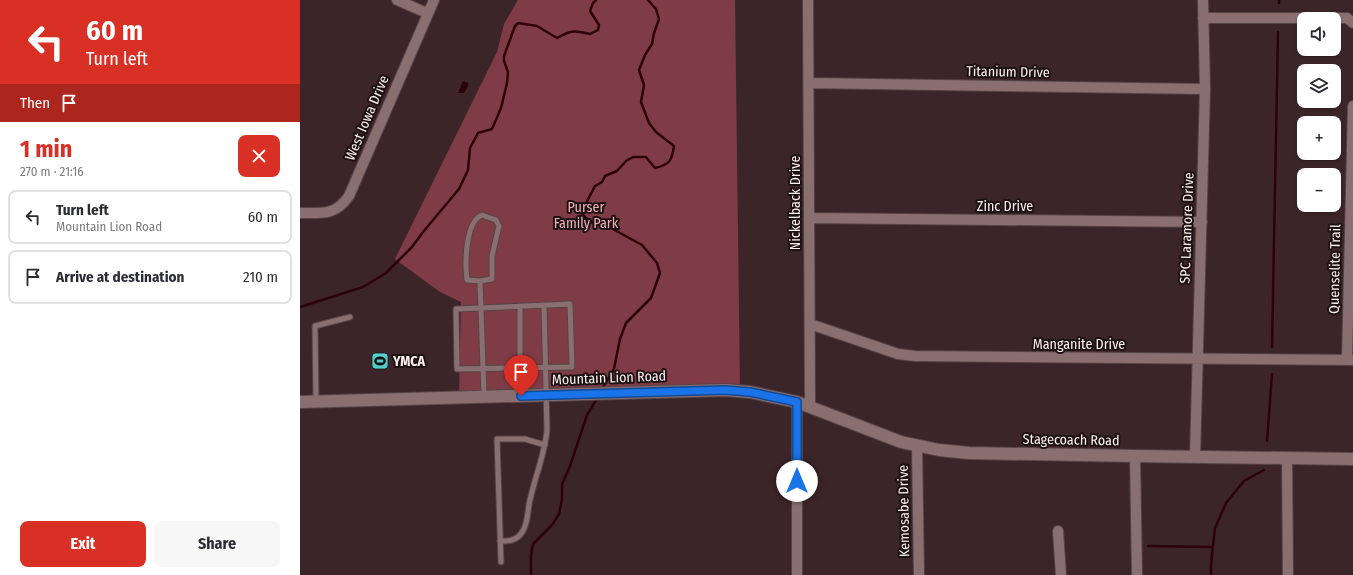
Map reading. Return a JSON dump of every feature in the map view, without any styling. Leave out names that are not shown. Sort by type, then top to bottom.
[{"type":"street","points":[[397,0],[427,13]]},
{"type":"street","name":"West Iowa Drive","points":[[300,213],[325,213],[336,210],[343,205],[349,196],[427,13],[434,0]]},
{"type":"street","name":"Nickelback Drive","points":[[808,0],[810,407]]},
{"type":"street","name":"SPC Laramore Drive","points":[[1194,457],[1206,89],[1203,0]]},
{"type":"street","points":[[1203,18],[1347,18],[1353,23]]},
{"type":"street","name":"Titanium Drive","points":[[809,83],[1206,89]]},
{"type":"street","name":"Quenselite Trail","points":[[1350,360],[1353,106]]},
{"type":"street","name":"Zinc Drive","points":[[809,218],[1202,222]]},
{"type":"street","name":"Manganite Drive","points":[[810,324],[898,354],[915,356],[1350,360]]},
{"type":"street","name":"Mountain Lion Road","points":[[300,402],[725,390],[750,392],[797,402]]},
{"type":"street","points":[[797,402],[797,575]]},
{"type":"street","name":"Stagecoach Road","points":[[797,402],[901,442],[939,450],[969,453],[1353,459]]},
{"type":"street","name":"Kemosabe Drive","points":[[917,446],[919,575]]},
{"type":"street","points":[[1135,456],[1137,575]]},
{"type":"street","points":[[1287,458],[1288,575]]},
{"type":"street","points":[[1058,531],[1061,575]]},
{"type":"lane","points":[[482,215],[496,220],[499,226],[493,251],[492,279],[480,280],[467,280],[466,266],[468,241],[474,221],[482,215]]},
{"type":"lane","points":[[480,280],[484,397]]},
{"type":"lane","points":[[570,304],[572,367],[457,369],[456,309],[520,306],[570,304]]},
{"type":"lane","points":[[500,541],[512,541],[517,538],[524,529],[530,498],[545,445],[547,430],[544,305]]},
{"type":"lane","points":[[520,306],[520,368]]},
{"type":"lane","points":[[316,402],[315,326],[350,317]]},
{"type":"lane","points":[[501,562],[497,439],[525,439],[545,445]]},
{"type":"green space","name":"Purser Family Park","points":[[518,0],[735,0],[740,391],[459,398],[461,302],[440,292],[395,259],[497,52],[504,24]]},
{"type":"shaded area","points":[[463,81],[468,83],[468,86],[464,93],[458,93]]},
{"type":"waterway","points":[[300,307],[363,287],[386,273],[412,247],[459,189],[468,170],[470,148],[478,133],[492,129],[501,108],[508,72],[504,61],[504,56],[515,26],[518,23],[537,26],[557,38],[566,33],[573,32],[590,34],[598,30],[599,25],[590,11],[596,0]]},
{"type":"waterway","points":[[602,389],[614,369],[620,339],[626,323],[651,298],[660,273],[657,263],[642,245],[611,228],[590,222],[581,213],[595,186],[602,182],[605,176],[617,171],[626,161],[633,157],[646,157],[655,168],[667,164],[671,159],[674,146],[656,132],[649,123],[641,102],[644,85],[639,70],[645,55],[652,44],[659,19],[656,9],[648,0]]},
{"type":"waterway","points":[[1272,347],[1278,32]]},
{"type":"waterway","points":[[1267,441],[1272,374]]},
{"type":"waterway","points":[[531,575],[531,555],[533,544],[552,525],[559,514],[562,499],[562,484],[570,466],[587,415],[598,397]]},
{"type":"waterway","points":[[1211,575],[1215,528],[1226,503],[1244,481],[1264,470]]},
{"type":"waterway","points":[[1148,546],[1213,547]]},
{"type":"place","name":"YMCA","points":[[380,361]]},
{"type":"route","points":[[521,396],[725,390],[750,392],[797,402],[797,481]]}]
